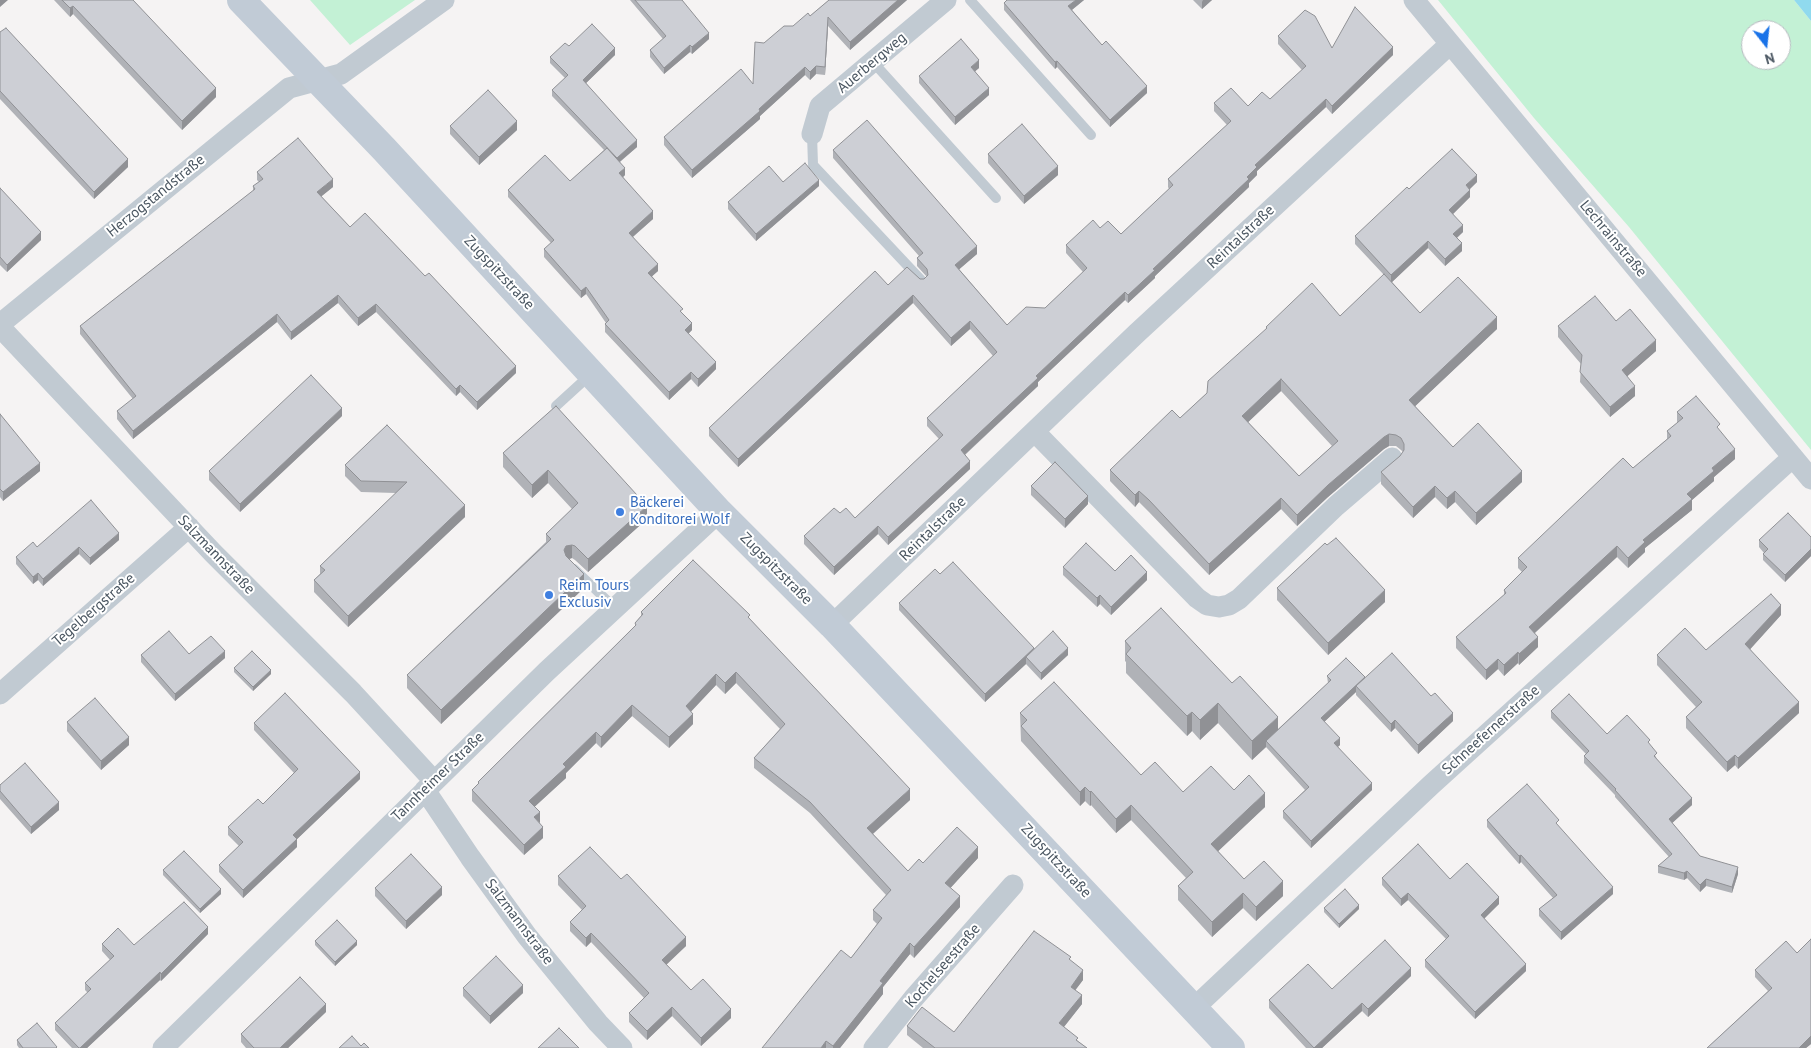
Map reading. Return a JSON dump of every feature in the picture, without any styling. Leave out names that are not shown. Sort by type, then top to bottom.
[{"type":"street","name":"Zugspitzstraße","points":[[241,0],[319,80],[719,512],[832,625],[1231,1048]]},
{"type":"street","name":"Herzogstandstraße","points":[[0,326],[289,88],[341,74],[444,0]]},
{"type":"street","name":"Auerbergweg","points":[[812,134],[820,106],[946,0]]},
{"type":"street","name":"Lechrainstraße","points":[[1414,0],[1811,479]]},
{"type":"street","name":"Reintalstraße","points":[[832,625],[1138,333],[1450,44]]},
{"type":"street","name":"Salzmannstraße","points":[[0,326],[189,527],[353,694],[429,786],[470,857],[527,936],[622,1048]]},
{"type":"street","points":[[1035,432],[1197,598],[1207,605],[1219,607],[1229,605],[1239,598],[1336,506],[1392,458]]},
{"type":"street","name":"Schneefernerstraße","points":[[1194,1008],[1431,785],[1793,457]]},
{"type":"street","name":"Tannheimer Straße","points":[[162,1048],[547,671],[719,512]]},
{"type":"street","name":"Tegelbergstraße","points":[[0,694],[189,527]]},
{"type":"street","name":"Kochelseestraße","points":[[874,1048],[913,999],[1013,885]]},
{"type":"lane","points":[[970,0],[1091,135]]},
{"type":"lane","points":[[873,62],[996,198]]},
{"type":"lane","points":[[812,134],[813,165],[922,281]]},
{"type":"lane","points":[[556,406],[591,374]]},
{"type":"lane","points":[[571,565],[615,608]]},
{"type":"green space","points":[[310,0],[415,0],[350,45]]},
{"type":"green space","points":[[1438,0],[1794,0],[1811,21],[1811,450],[1629,227],[1534,118]]},
{"type":"water","points":[[1794,0],[1811,0],[1811,21]]},
{"type":"building","points":[[62,0],[133,0],[216,88],[182,121],[73,6],[70,8]]},
{"type":"building","points":[[635,0],[682,0],[709,33],[692,47],[690,45],[664,68],[650,50],[666,36]]},
{"type":"building","points":[[829,0],[898,0],[850,42],[828,17],[825,67],[816,66],[810,72],[805,67],[759,109],[760,111],[692,170],[664,137],[741,69],[753,84],[755,42],[764,43],[784,26],[793,26],[808,13],[810,16]]},
{"type":"building","points":[[1007,0],[1076,0],[1068,6],[1102,45],[1106,41],[1147,86],[1110,120],[1057,61],[1055,62],[1004,3]]},
{"type":"building","points":[[1355,7],[1393,47],[1332,106],[1326,99],[1255,165],[1257,167],[1247,177],[1249,179],[1153,269],[1155,270],[1128,295],[1125,292],[1036,376],[1038,378],[961,450],[970,461],[888,537],[878,526],[834,567],[804,536],[834,508],[840,513],[846,508],[855,518],[943,435],[927,418],[997,352],[970,321],[951,338],[913,295],[738,459],[709,428],[875,271],[888,285],[907,267],[920,279],[924,279],[928,275],[927,269],[917,258],[923,253],[833,150],[867,120],[977,246],[955,265],[1007,325],[1026,307],[1045,308],[1087,268],[1066,245],[1093,220],[1100,228],[1108,221],[1121,234],[1173,185],[1168,179],[1231,121],[1214,103],[1231,88],[1248,106],[1262,92],[1270,99],[1306,66],[1278,36],[1305,10],[1315,16],[1332,48]]},
{"type":"building","points":[[592,24],[615,48],[583,80],[637,140],[617,158],[552,90],[568,75],[550,57],[565,43],[569,46]]},
{"type":"building","points":[[6,28],[128,159],[94,192],[0,91],[0,32]]},
{"type":"building","points":[[961,39],[979,60],[971,67],[989,88],[955,117],[919,76]]},
{"type":"building","points":[[488,90],[517,121],[479,157],[450,126]]},
{"type":"building","points":[[1022,124],[1058,166],[1024,196],[988,154]]},
{"type":"building","points":[[298,138],[333,179],[317,192],[350,227],[365,213],[425,276],[429,273],[516,366],[477,402],[460,385],[456,389],[376,304],[358,318],[338,295],[291,332],[277,314],[133,431],[117,411],[136,396],[80,326],[255,189],[253,186],[263,179],[257,172]]},
{"type":"building","points":[[607,148],[625,168],[619,173],[653,211],[629,233],[658,264],[648,273],[683,309],[680,311],[692,323],[685,330],[716,362],[698,379],[691,372],[669,392],[605,324],[609,320],[586,287],[581,291],[544,249],[554,240],[508,190],[545,155],[570,181]]},
{"type":"building","points":[[1452,149],[1477,175],[1466,185],[1470,190],[1449,210],[1463,225],[1453,234],[1462,243],[1445,259],[1428,241],[1391,275],[1355,236],[1407,187],[1409,189]]},
{"type":"building","points":[[805,163],[819,180],[756,234],[728,202],[769,166],[783,182]]},
{"type":"building","points":[[0,188],[41,232],[7,265],[0,257]]},
{"type":"building","points":[[1384,274],[1420,313],[1458,277],[1497,317],[1409,400],[1453,447],[1478,423],[1522,471],[1476,513],[1455,491],[1447,498],[1435,486],[1413,507],[1381,472],[1400,456],[1404,450],[1401,438],[1389,434],[1328,485],[1297,515],[1281,498],[1209,564],[1149,500],[1139,491],[1135,495],[1110,470],[1172,410],[1180,418],[1207,393],[1208,381],[1267,328],[1312,283],[1340,316]],"holes":[[[1281,379],[1338,441],[1299,476],[1242,416]]]},
{"type":"building","points":[[1595,296],[1616,321],[1630,309],[1656,340],[1622,370],[1635,386],[1610,407],[1580,372],[1582,355],[1558,326]]},
{"type":"building","points":[[311,375],[342,408],[240,504],[209,471]]},
{"type":"building","points":[[1696,396],[1720,424],[1717,427],[1735,449],[1712,468],[1714,471],[1687,494],[1692,499],[1643,540],[1645,542],[1628,558],[1617,546],[1529,627],[1538,637],[1504,665],[1498,659],[1486,670],[1456,637],[1506,593],[1504,590],[1527,567],[1518,558],[1623,458],[1633,468],[1671,436],[1667,431],[1683,418],[1677,412]]},
{"type":"building","points":[[556,406],[647,506],[588,559],[575,546],[566,546],[564,550],[566,556],[584,574],[441,710],[407,675],[551,539],[546,534],[578,503],[548,470],[532,485],[503,453]]},
{"type":"building","points":[[0,414],[40,463],[3,492],[0,489]]},
{"type":"building","points":[[387,425],[465,505],[348,616],[314,580],[325,570],[320,566],[407,482],[361,481],[345,465]]},
{"type":"building","points":[[1055,462],[1088,496],[1065,519],[1031,486]]},
{"type":"building","points":[[91,500],[119,533],[90,558],[79,547],[43,579],[38,573],[33,577],[16,557],[33,542],[37,547]]},
{"type":"building","points":[[1788,513],[1811,537],[1811,549],[1785,575],[1763,554],[1768,549],[1759,540]]},
{"type":"building","points":[[1336,538],[1385,590],[1328,643],[1277,588],[1325,543],[1327,545]]},
{"type":"building","points":[[1086,543],[1115,571],[1131,555],[1147,572],[1111,607],[1100,595],[1097,598],[1063,567]]},
{"type":"building","points":[[693,560],[750,615],[748,617],[910,789],[867,828],[908,871],[919,859],[923,863],[957,827],[978,847],[945,883],[960,896],[914,947],[910,943],[880,981],[883,983],[833,1046],[826,1041],[821,1048],[762,1048],[841,950],[851,958],[882,918],[873,910],[891,890],[810,802],[754,758],[785,724],[736,672],[725,683],[716,674],[686,706],[693,714],[669,737],[632,705],[601,737],[596,732],[563,764],[566,767],[529,801],[540,812],[534,817],[543,827],[524,845],[472,790],[636,625],[635,623],[643,614],[641,612]]},
{"type":"building","points":[[953,562],[1034,648],[985,694],[899,603],[935,569],[940,574]]},
{"type":"building","points":[[1771,594],[1781,605],[1745,644],[1799,702],[1738,758],[1735,755],[1727,762],[1686,717],[1702,702],[1657,655],[1685,628],[1706,650]]},
{"type":"building","points":[[1161,608],[1232,683],[1240,676],[1278,717],[1252,741],[1218,703],[1200,720],[1192,712],[1187,716],[1126,654],[1131,648],[1125,641]]},
{"type":"building","points":[[169,631],[189,654],[211,636],[225,651],[175,694],[141,655]]},
{"type":"building","points":[[1053,631],[1068,648],[1041,673],[1026,657]]},
{"type":"building","points":[[252,651],[271,670],[253,687],[234,668]]},
{"type":"building","points":[[1392,653],[1431,696],[1435,693],[1453,713],[1418,745],[1395,720],[1391,724],[1356,686]]},
{"type":"building","points":[[1346,658],[1365,677],[1321,718],[1340,738],[1334,743],[1372,783],[1311,841],[1283,811],[1309,787],[1266,741],[1331,680],[1327,676]]},
{"type":"building","points":[[1054,682],[1141,775],[1155,762],[1183,792],[1211,766],[1234,790],[1249,775],[1265,793],[1211,844],[1244,879],[1264,861],[1283,881],[1256,907],[1243,893],[1212,922],[1178,886],[1193,872],[1131,805],[1116,819],[1091,791],[1085,787],[1080,792],[1021,726],[1027,720],[1020,713]]},
{"type":"building","points":[[285,693],[360,772],[293,835],[297,839],[243,890],[219,865],[243,842],[228,827],[258,799],[263,804],[298,769],[254,723]]},
{"type":"building","points":[[1569,694],[1607,734],[1627,715],[1650,740],[1648,742],[1657,753],[1654,756],[1692,798],[1669,819],[1700,856],[1738,867],[1732,887],[1706,879],[1700,885],[1687,871],[1684,873],[1658,866],[1672,854],[1616,789],[1584,756],[1589,751],[1551,711]]},
{"type":"building","points":[[95,698],[129,737],[101,761],[67,722]]},
{"type":"building","points":[[25,763],[59,802],[31,827],[0,791],[0,785]]},
{"type":"building","points":[[1527,784],[1559,820],[1556,823],[1613,887],[1561,932],[1539,909],[1557,895],[1487,820]]},
{"type":"building","points":[[1418,844],[1450,879],[1467,863],[1499,897],[1481,915],[1526,964],[1475,1012],[1425,960],[1449,936],[1408,893],[1401,899],[1382,878]]},
{"type":"building","points":[[590,847],[621,879],[627,874],[686,937],[662,960],[691,990],[703,979],[731,1009],[701,1038],[672,1007],[647,1031],[629,1013],[649,993],[591,933],[586,938],[570,922],[586,906],[558,876]]},
{"type":"building","points":[[184,851],[221,889],[200,909],[163,870]]},
{"type":"building","points":[[411,854],[442,887],[406,921],[375,888]]},
{"type":"building","points":[[1345,889],[1359,905],[1339,924],[1324,908]]},
{"type":"building","points":[[184,902],[208,927],[161,974],[160,972],[79,1048],[55,1023],[91,989],[85,983],[114,956],[102,944],[118,928],[134,945]]},
{"type":"building","points":[[337,920],[357,941],[335,962],[315,941]]},
{"type":"building","points":[[1034,931],[1071,957],[1069,959],[1083,970],[1071,987],[1082,995],[1059,1023],[1087,1048],[935,1048],[907,1026],[922,1007],[954,1032]]},
{"type":"building","points":[[1811,939],[1811,1036],[1799,1048],[1707,1048],[1772,988],[1755,970],[1786,941],[1797,953]]},
{"type":"building","points":[[1385,940],[1411,968],[1368,1009],[1362,1003],[1314,1048],[1269,1000],[1308,964],[1332,989]]},
{"type":"building","points":[[496,956],[523,985],[490,1016],[463,988]]},
{"type":"building","points":[[300,977],[326,1004],[280,1048],[254,1048],[241,1034]]},
{"type":"building","points":[[37,1023],[56,1048],[23,1048],[17,1040]]},
{"type":"building","points":[[559,1028],[579,1048],[538,1048]]},
{"type":"building","points":[[352,1036],[361,1046],[364,1043],[369,1048],[339,1048]]},
{"type":"place","name":"Bäckerei Konditorei Wolf","points":[[620,512]]},
{"type":"place","name":"Reim Tours Exclusiv","points":[[549,595]]}]
